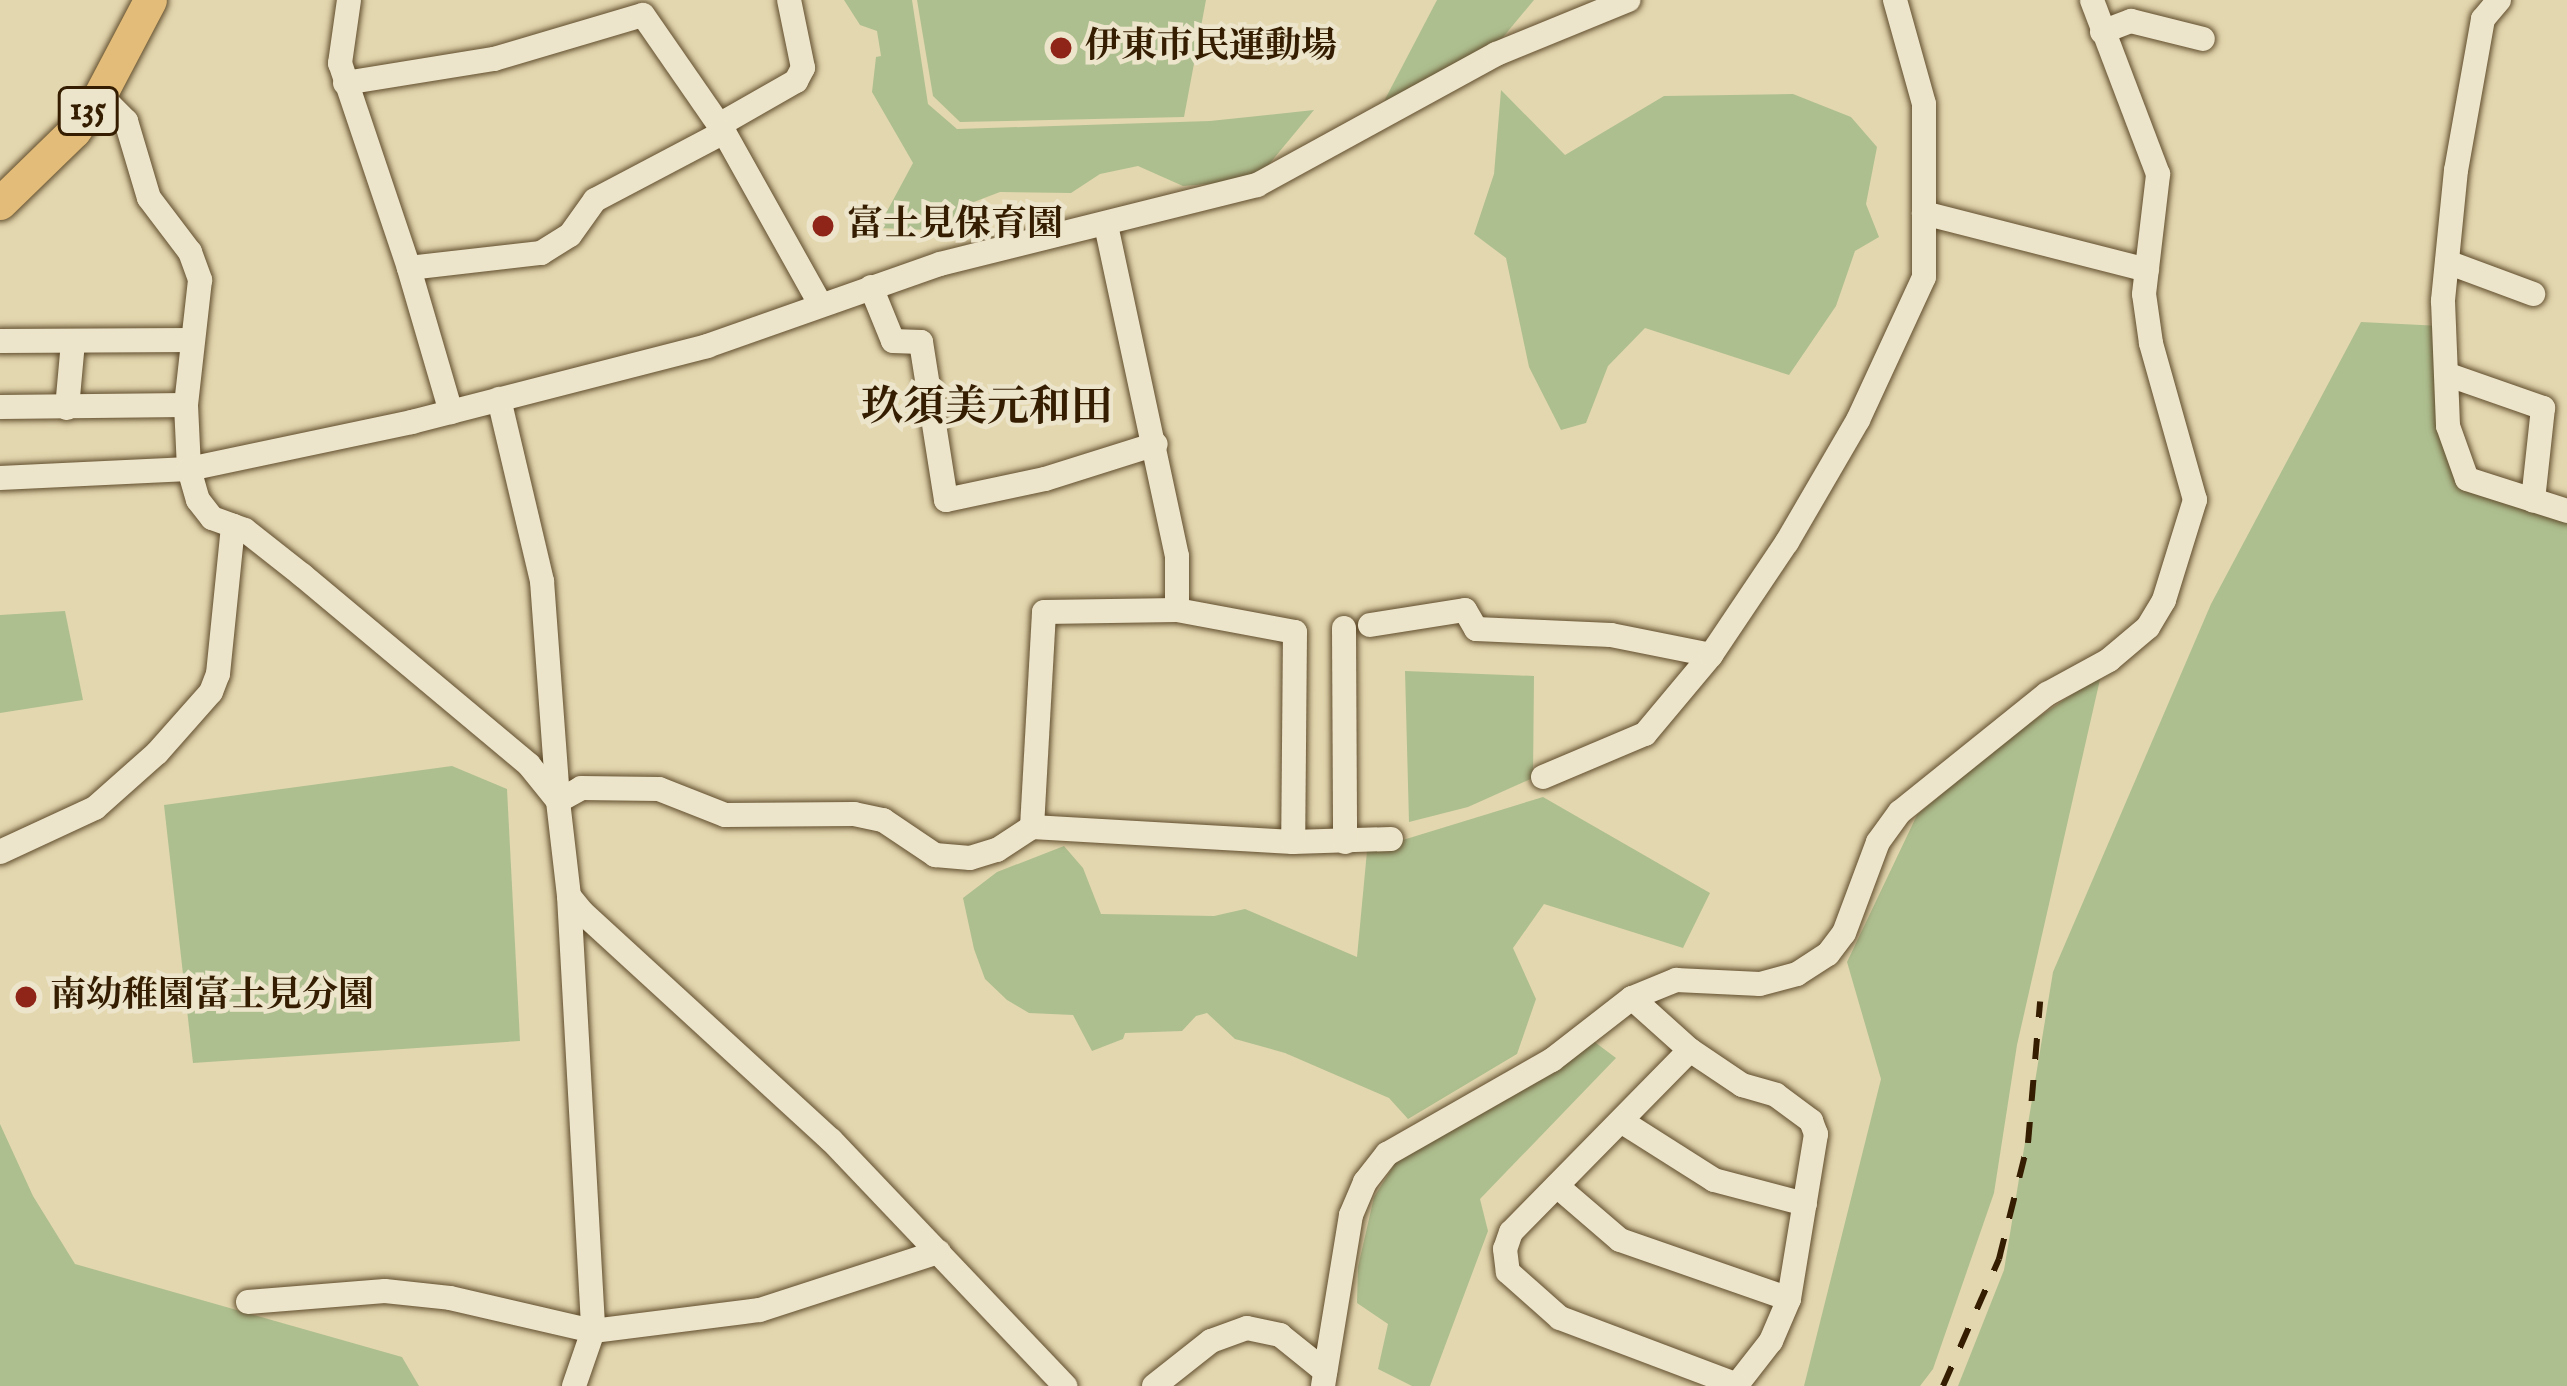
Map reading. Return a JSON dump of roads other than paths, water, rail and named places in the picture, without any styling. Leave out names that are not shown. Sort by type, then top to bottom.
[{"type":"highway","name":"135","points":[[0,203],[74,130],[100,95],[150,0]]},
{"type":"street","points":[[350,0],[340,63],[409,268],[451,412]]},
{"type":"street","points":[[409,268],[541,253],[570,235],[596,200],[796,81],[803,68],[789,0]]},
{"type":"street","points":[[0,478],[189,469],[451,412],[707,346],[940,264],[1257,185],[1496,54],[1628,0]]},
{"type":"street","points":[[1543,777],[1645,734],[1711,655],[1787,542],[1858,420],[1924,277],[1924,104],[1894,0]]},
{"type":"street","points":[[1324,1379],[1352,1216],[1365,1182],[1387,1154],[1552,1060],[1633,998],[1676,980],[1760,984],[1797,974],[1828,954],[1844,933],[1878,842],[1900,812],[2047,694],[2109,660],[2148,627],[2164,600],[2195,500],[2151,344],[2147,270],[2158,174],[2092,0]]},
{"type":"street","points":[[2500,0],[2483,19],[2456,170],[2447,262],[2448,426],[2468,479],[2567,511]]},
{"type":"street","points":[[345,83],[481,62],[643,15],[721,129],[820,304]]},
{"type":"street","points":[[2102,32],[2131,21],[2203,39]]},
{"type":"street","points":[[100,95],[126,121],[149,198],[190,252],[200,280],[186,404],[189,469],[198,500],[212,518],[233,526],[302,575],[529,765],[558,801]]},
{"type":"street","points":[[1924,212],[2147,270]]},
{"type":"street","points":[[1106,225],[1177,556],[1177,610]]},
{"type":"street","points":[[2447,262],[2533,294]]},
{"type":"street","points":[[871,287],[893,341],[921,342],[946,500],[1045,479],[1156,444]]},
{"type":"street","points":[[0,341],[192,340]]},
{"type":"street","points":[[68,408],[73,342]]},
{"type":"street","points":[[2446,374],[2543,408],[2533,500]]},
{"type":"street","points":[[499,399],[542,581],[569,896],[592,1331],[574,1386]]},
{"type":"street","points":[[0,407],[186,404]]},
{"type":"street","points":[[0,852],[95,808],[157,752],[211,692],[218,674],[233,526]]},
{"type":"street","points":[[1032,827],[1044,612],[1177,610],[1295,632],[1293,842]]},
{"type":"street","points":[[1370,626],[1465,610],[1476,629],[1611,635],[1711,655]]},
{"type":"street","points":[[1344,628],[1345,842]]},
{"type":"street","points":[[558,801],[581,788],[659,789],[725,815],[854,814],[884,820],[935,856],[970,858],[997,850],[1032,827],[1293,842],[1391,839]]},
{"type":"street","points":[[569,896],[830,1140],[1065,1386]]},
{"type":"street","points":[[1633,998],[1690,1050],[1742,1085],[1776,1095],[1811,1120],[1816,1134],[1789,1299],[1771,1341],[1737,1385],[1560,1318],[1508,1272],[1505,1249],[1511,1232],[1690,1050]]},
{"type":"street","points":[[1621,1121],[1714,1180],[1804,1204]]},
{"type":"street","points":[[1557,1186],[1620,1240],[1789,1299]]},
{"type":"street","points":[[248,1302],[385,1292],[450,1298],[592,1331],[760,1310],[939,1252]]},
{"type":"street","points":[[1154,1386],[1211,1341],[1247,1328],[1280,1336],[1324,1379]]},
{"type":"railway","points":[[1943,1386],[1999,1259],[2028,1143],[2040,1002]]},
{"type":"place","name":"伊東市民運動場","points":[[1061,48]]},
{"type":"place","name":"富士見保育園","points":[[823,226]]},
{"type":"place","name":"南幼稚園富士見分園","points":[[26,997]]},
{"type":"district","name":"玖須美元和田","points":[[987,409]]}]
